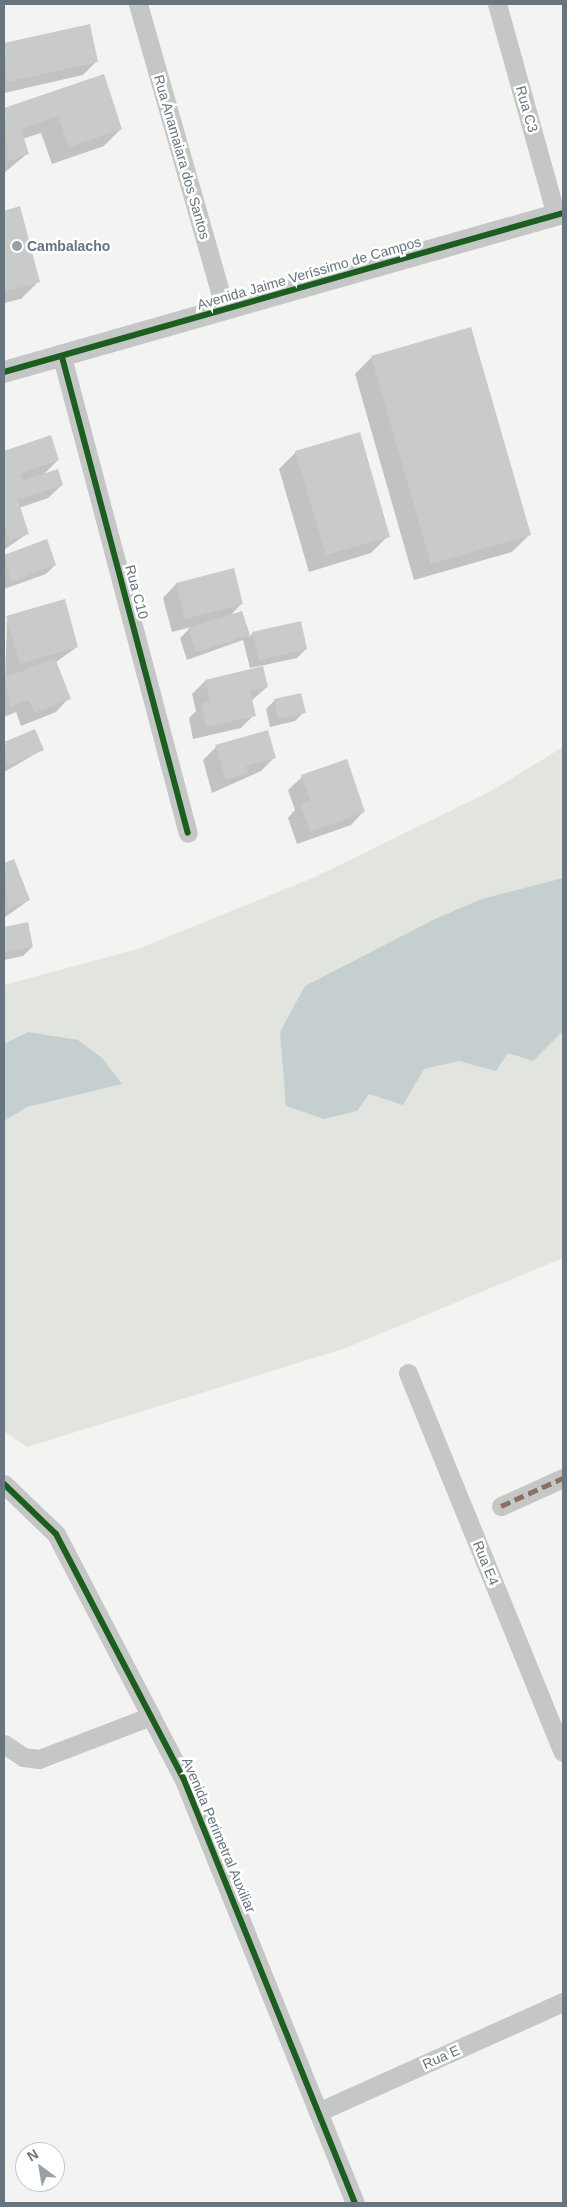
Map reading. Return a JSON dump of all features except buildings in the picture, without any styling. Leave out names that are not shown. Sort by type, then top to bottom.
[{"type":"street","name":"Rua Anamaiara dos Santos","points":[[138,4],[225,309]]},
{"type":"street","name":"Rua C3","points":[[497,4],[560,214]]},
{"type":"street","name":"Avenida Jaime Veríssimo de Campos","points":[[4,372],[560,214]]},
{"type":"street","name":"Rua C10","points":[[62,357],[188,834]]},
{"type":"street","name":"Rua E4","points":[[408,1374],[563,1752]]},
{"type":"street","points":[[501,1506],[563,1478]]},
{"type":"street","name":"Avenida Perimetral Auxiliar","points":[[4,1484],[56,1534],[184,1780],[355,2203]]},
{"type":"street","points":[[4,1744],[23,1757],[39,1759],[151,1716]]},
{"type":"street","name":"Rua E","points":[[318,2112],[563,2002]]},
{"type":"shaded area","points":[[563,747],[563,1258],[346,1348],[27,1447],[4,1431],[4,985],[138,949],[315,877],[491,791]]},
{"type":"shaded area","points":[[563,878],[563,1031],[533,1061],[508,1053],[496,1071],[459,1061],[424,1069],[403,1105],[369,1094],[357,1111],[324,1119],[286,1106],[280,1032],[305,986],[437,918],[482,899]]},
{"type":"shaded area","points":[[28,1032],[78,1040],[102,1058],[122,1084],[27,1107],[4,1121],[4,1044]]},
{"type":"marked path","points":[[501,1506],[563,1478]]},
{"type":"cycle path","points":[[4,372],[563,213]]},
{"type":"cycle path","points":[[62,357],[188,833]]},
{"type":"cycle path","points":[[4,1484],[56,1534],[184,1780],[355,2203]]},
{"type":"place","name":"Cambalacho","points":[[17,246]]}]
